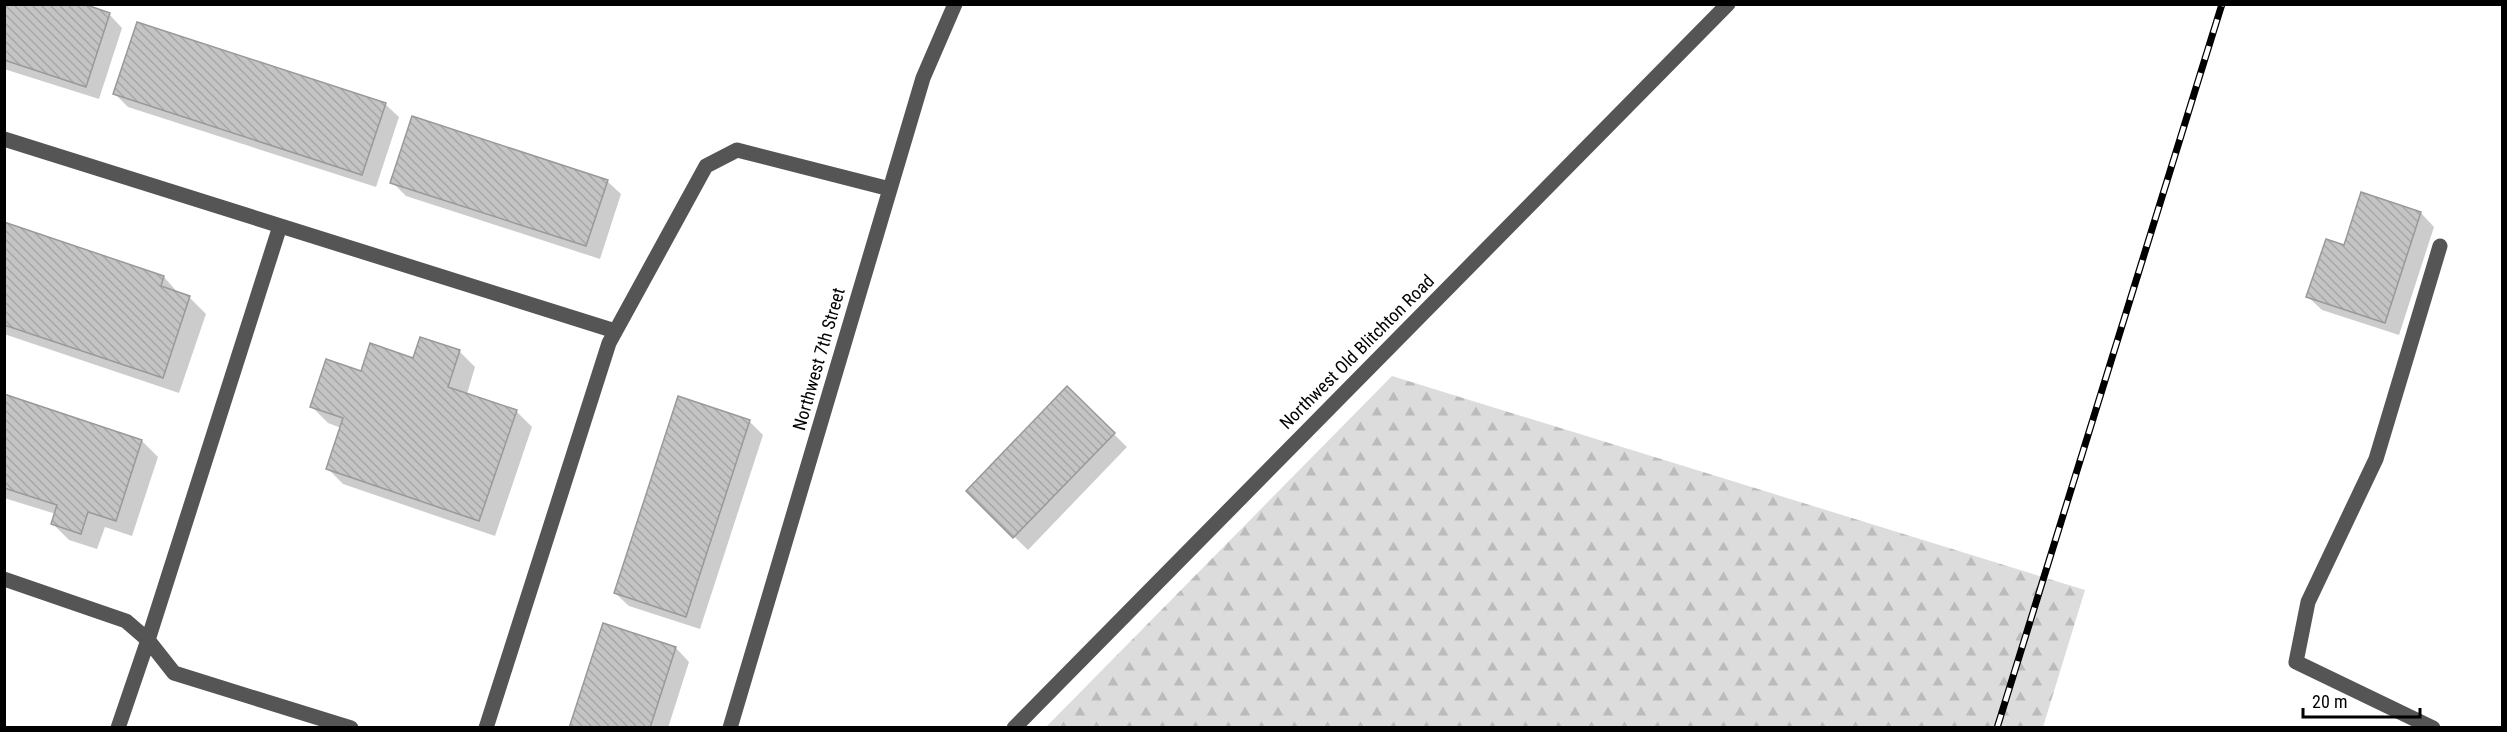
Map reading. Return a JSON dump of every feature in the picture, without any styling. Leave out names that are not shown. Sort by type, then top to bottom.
[{"type":"street","name":"Northwest 7th Street","points":[[730,728],[923,78],[955,4]]},
{"type":"street","name":"Northwest Old Blitchton Road","points":[[1014,728],[1728,4]]},
{"type":"street","points":[[4,138],[615,331]]},
{"type":"street","points":[[486,728],[605,355],[615,331],[706,166],[737,150],[890,189]]},
{"type":"street","points":[[118,728],[280,226]]},
{"type":"street","points":[[2433,728],[2296,662],[2308,602],[2376,459],[2440,246]]},
{"type":"street","points":[[4,579],[126,621],[148,640],[174,673],[351,728]]},
{"type":"green space","points":[[1392,376],[2085,590],[2043,727],[1046,727]]},
{"type":"building","points":[[4,4],[84,4],[110,13],[86,87],[4,60]]},
{"type":"building","points":[[137,22],[386,103],[362,175],[113,94]]},
{"type":"building","points":[[412,116],[608,180],[586,246],[390,183]]},
{"type":"building","points":[[2361,192],[2421,212],[2385,323],[2306,297],[2326,239],[2344,245]]},
{"type":"building","points":[[4,222],[164,276],[161,286],[190,296],[163,378],[4,325]]},
{"type":"building","points":[[420,337],[460,350],[448,387],[517,410],[479,521],[326,469],[343,418],[310,407],[326,359],[361,371],[370,343],[413,358]]},
{"type":"building","points":[[1067,386],[1115,433],[1013,538],[966,491]]},
{"type":"building","points":[[4,394],[142,440],[116,521],[88,512],[81,534],[51,524],[57,505],[4,488]]},
{"type":"building","points":[[678,396],[750,420],[686,617],[614,593]]},
{"type":"building","points":[[603,623],[676,647],[650,728],[569,728]]},
{"type":"railway","points":[[1997,728],[2222,4]]}]
